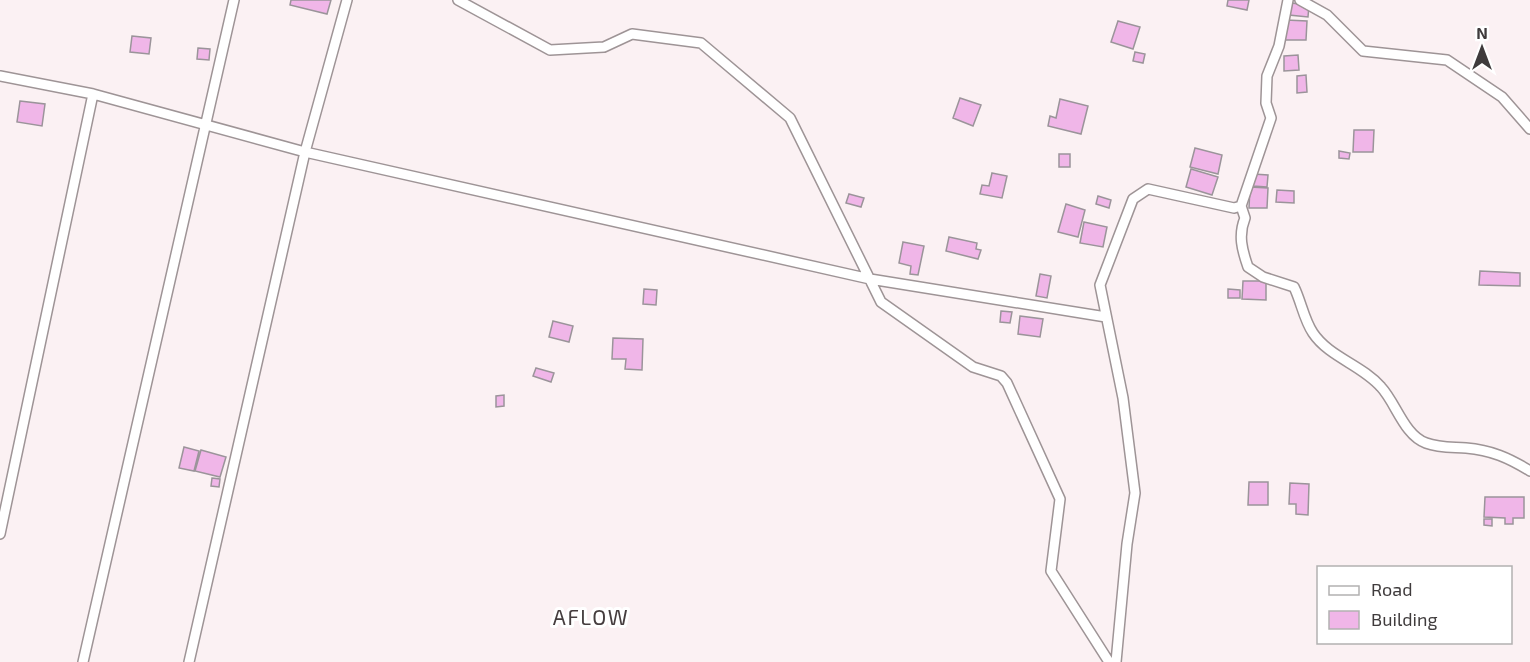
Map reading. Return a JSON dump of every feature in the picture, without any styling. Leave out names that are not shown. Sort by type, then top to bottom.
[{"type":"street","points":[[83,662],[234,0]]},
{"type":"street","points":[[189,662],[305,152],[347,0]]},
{"type":"street","points":[[458,0],[550,50],[604,47],[632,34],[701,43],[790,118],[881,302],[973,367],[1000,376],[1007,383],[1060,499],[1051,571],[1109,662]]},
{"type":"street","points":[[1288,0],[1280,46],[1267,76],[1266,103],[1270,118],[1241,206],[1245,218],[1241,228],[1242,244],[1248,267],[1263,277],[1293,287],[1313,333],[1325,346],[1380,385],[1397,406],[1401,419],[1423,442],[1445,448],[1488,451],[1509,458],[1530,471]]},
{"type":"street","points":[[1299,0],[1327,15],[1363,51],[1447,60],[1502,98],[1530,129]]},
{"type":"street","points":[[0,76],[93,94],[305,152],[870,279],[1106,317]]},
{"type":"street","points":[[0,534],[93,94]]},
{"type":"street","points":[[1116,662],[1135,493],[1123,398],[1100,285],[1133,200],[1148,189],[1234,208],[1241,206]]},
{"type":"building","points":[[291,0],[331,0],[327,14],[290,5]]},
{"type":"building","points":[[1228,0],[1249,0],[1247,10],[1227,6]]},
{"type":"building","points":[[1291,3],[1309,5],[1308,17],[1289,15]]},
{"type":"building","points":[[1286,20],[1307,21],[1306,40],[1285,40]]},
{"type":"building","points":[[1118,21],[1140,27],[1133,49],[1111,42]]},
{"type":"building","points":[[132,36],[151,38],[149,54],[130,52]]},
{"type":"building","points":[[198,48],[210,49],[209,60],[197,59]]},
{"type":"building","points":[[1135,52],[1145,54],[1143,63],[1133,61]]},
{"type":"building","points":[[1298,55],[1299,70],[1284,71],[1284,56]]},
{"type":"building","points":[[1306,75],[1307,92],[1297,93],[1297,76]]},
{"type":"building","points":[[960,98],[981,105],[973,126],[953,118]]},
{"type":"building","points":[[1060,99],[1088,106],[1081,134],[1048,126],[1050,116],[1056,118]]},
{"type":"building","points":[[20,101],[45,104],[42,126],[17,122]]},
{"type":"building","points":[[1354,130],[1374,130],[1373,152],[1353,152]]},
{"type":"building","points":[[1195,148],[1222,155],[1218,174],[1190,167]]},
{"type":"building","points":[[1339,151],[1350,153],[1349,159],[1339,158]]},
{"type":"building","points":[[1059,154],[1070,154],[1070,167],[1059,167]]},
{"type":"building","points":[[1191,169],[1218,177],[1212,195],[1186,187]]},
{"type":"building","points":[[992,173],[1007,176],[1002,198],[980,194],[982,185],[989,186]]},
{"type":"building","points":[[1253,174],[1268,175],[1267,187],[1253,186]]},
{"type":"building","points":[[1250,187],[1268,188],[1267,208],[1249,208]]},
{"type":"building","points":[[1277,190],[1294,191],[1294,203],[1276,202]]},
{"type":"building","points":[[849,194],[864,198],[861,207],[846,203]]},
{"type":"building","points":[[1098,196],[1111,200],[1109,208],[1096,204]]},
{"type":"building","points":[[1066,204],[1085,210],[1078,237],[1058,232]]},
{"type":"building","points":[[1084,222],[1107,227],[1103,247],[1080,243]]},
{"type":"building","points":[[949,237],[977,243],[976,249],[981,250],[978,259],[946,251]]},
{"type":"building","points":[[903,242],[924,246],[918,275],[910,274],[911,266],[899,263]]},
{"type":"building","points":[[1480,271],[1520,273],[1520,286],[1479,285]]},
{"type":"building","points":[[1040,274],[1051,276],[1047,298],[1036,296]]},
{"type":"building","points":[[1243,281],[1266,281],[1266,300],[1242,299]]},
{"type":"building","points":[[644,289],[657,290],[656,305],[643,304]]},
{"type":"building","points":[[1228,289],[1240,290],[1240,298],[1228,298]]},
{"type":"building","points":[[1001,311],[1012,312],[1010,323],[1000,322]]},
{"type":"building","points":[[1020,316],[1043,319],[1040,337],[1018,334]]},
{"type":"building","points":[[553,321],[573,326],[569,342],[549,337]]},
{"type":"building","points":[[613,338],[643,339],[642,370],[625,369],[626,359],[612,359]]},
{"type":"building","points":[[536,368],[554,373],[551,382],[533,376]]},
{"type":"building","points":[[504,395],[504,406],[496,407],[496,396]]},
{"type":"building","points":[[184,447],[199,451],[194,471],[179,468]]},
{"type":"building","points":[[201,450],[226,457],[220,477],[195,471]]},
{"type":"building","points":[[212,478],[220,479],[219,487],[211,486]]},
{"type":"building","points":[[1249,482],[1268,482],[1268,505],[1248,505]]},
{"type":"building","points":[[1290,483],[1309,484],[1308,515],[1296,514],[1296,504],[1289,504]]},
{"type":"building","points":[[1485,497],[1524,497],[1524,518],[1513,518],[1513,524],[1505,524],[1505,518],[1484,517]]},
{"type":"building","points":[[1484,519],[1492,519],[1492,526],[1484,525]]},
{"type":"district","name":"AFLOW","points":[[591,618]]}]
